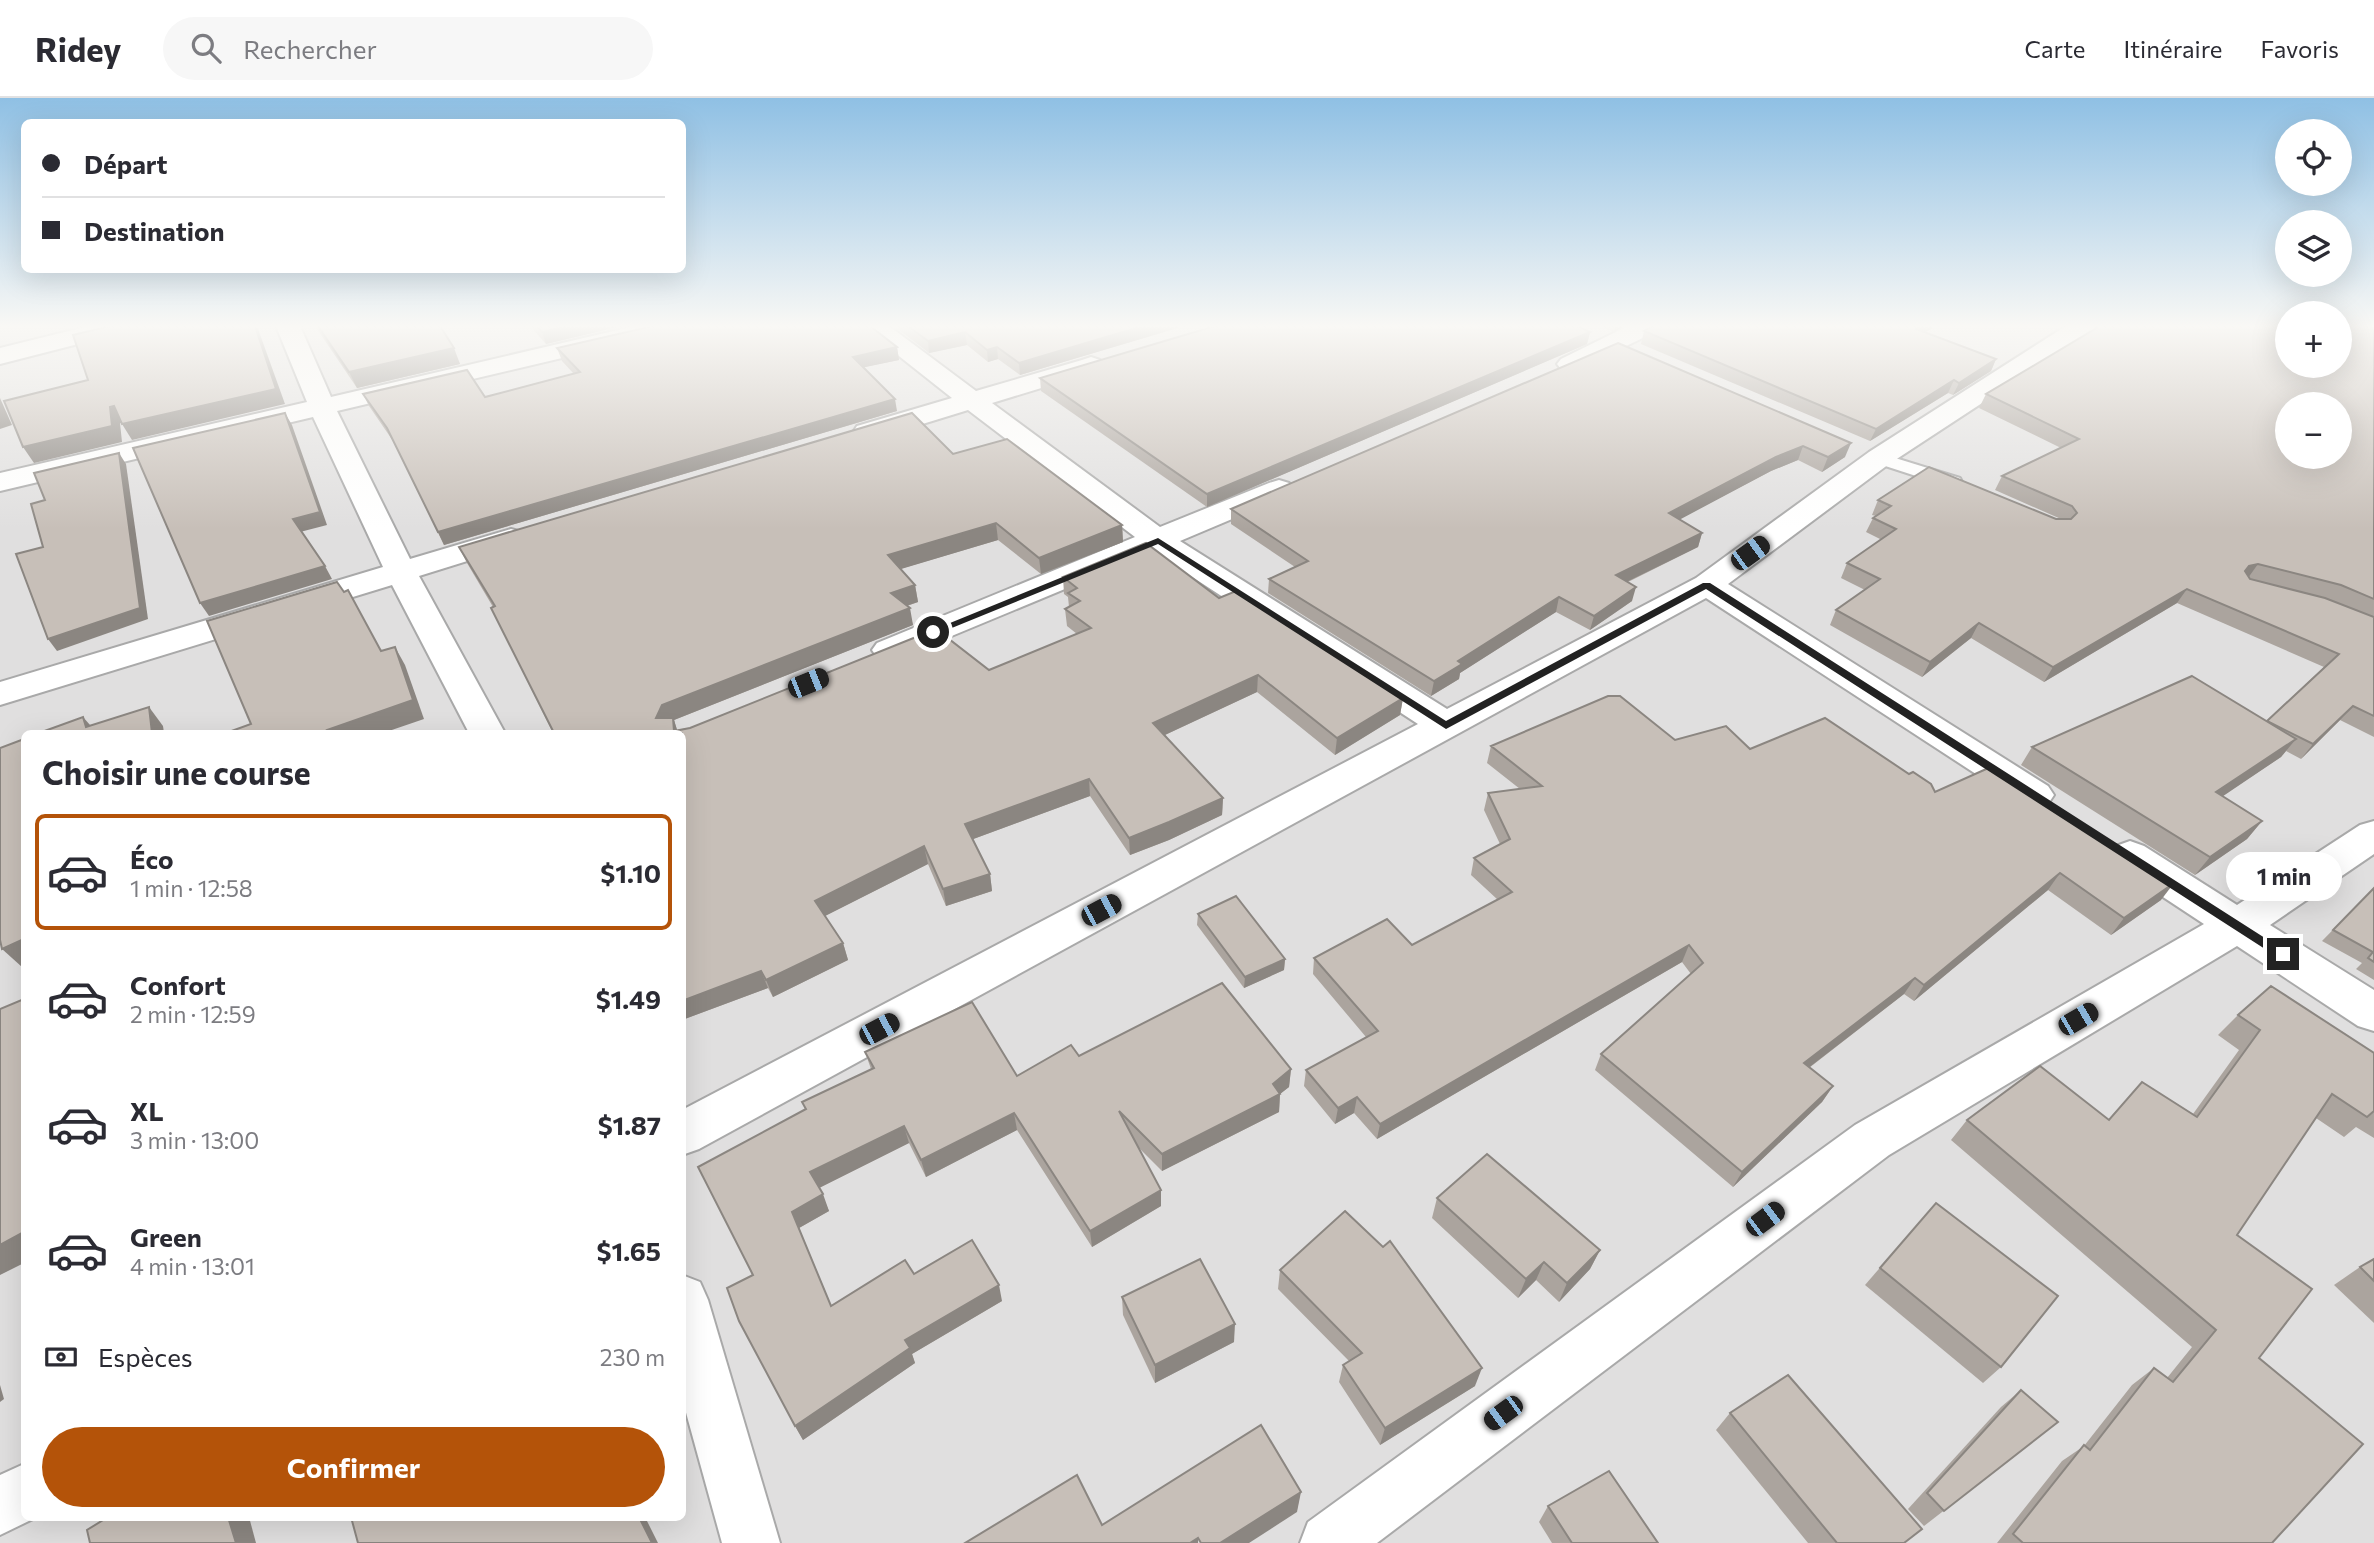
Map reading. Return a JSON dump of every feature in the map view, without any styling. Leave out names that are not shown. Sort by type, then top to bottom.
[{"type":"street","points":[[314,393],[400,571],[485,730]]},
{"type":"street","points":[[0,482],[382,393]]},
{"type":"street","points":[[961,393],[1158,541],[1446,725]]},
{"type":"street","points":[[839,441],[1000,393]]},
{"type":"street","points":[[686,1132],[1706,585],[1867,453],[1968,393]]},
{"type":"street","points":[[863,661],[1158,541],[1311,475]]},
{"type":"street","points":[[0,694],[533,531]]},
{"type":"street","points":[[1706,585],[2065,814]]},
{"type":"street","points":[[1329,1543],[1872,1140],[2238,925],[2374,835]]},
{"type":"street","points":[[2099,836],[2374,1013]]},
{"type":"street","points":[[686,1314],[751,1543]]},
{"type":"street","points":[[0,1506],[21,1495]]},
{"type":"lane","points":[[1867,453],[1975,491]]},
{"type":"shaded area","points":[[0,393],[2275,393],[2275,469],[2352,469],[2352,393],[2374,393],[2374,1543],[0,1543]]},
{"type":"building","points":[[34,393],[256,393],[122,424],[114,406],[110,407],[112,426],[23,447],[4,401]]},
{"type":"building","points":[[483,393],[485,397],[499,393],[889,393],[895,399],[438,532],[387,428],[363,394]]},
{"type":"building","points":[[1062,393],[1445,393],[1207,494]]},
{"type":"building","points":[[1500,393],[1736,393],[1851,443],[1828,457],[1803,446],[1776,457],[1669,513],[1702,533],[1616,575],[1636,587],[1594,616],[1559,597],[1458,661],[1462,664],[1434,681],[1269,579],[1308,561],[1231,509]]},
{"type":"building","points":[[1792,393],[1933,393],[1876,429]]},
{"type":"building","points":[[1987,393],[2275,393],[2275,469],[2352,469],[2352,393],[2374,393],[2374,599],[2341,585],[2258,564],[2249,566],[2245,571],[2250,579],[2325,598],[2374,617],[2374,716],[2353,706],[2313,744],[2267,721],[2339,654],[2187,589],[2053,667],[1979,623],[1930,662],[1836,610],[1880,579],[1847,563],[1896,529],[1873,518],[1891,506],[1878,500],[1929,467],[2056,519],[2071,519],[2077,513],[2072,506],[2002,476],[2079,439]]},
{"type":"building","points":[[285,413],[320,512],[293,519],[325,566],[200,603],[133,448]]},
{"type":"building","points":[[912,413],[953,454],[1007,439],[1122,525],[1039,558],[996,523],[888,555],[915,585],[891,593],[910,608],[662,705],[656,718],[673,718],[674,730],[552,730],[491,608],[495,606],[459,547]]},
{"type":"building","points":[[119,453],[140,608],[48,639],[16,554],[43,547],[31,504],[45,500],[34,473]]},
{"type":"building","points":[[1146,543],[1219,598],[1236,591],[1403,698],[1337,738],[1258,675],[1153,723],[1223,798],[1129,838],[1089,779],[965,824],[990,874],[943,889],[924,846],[815,901],[843,943],[766,980],[761,971],[686,999],[686,730],[679,730],[936,629],[989,670],[1091,628],[1065,609],[1080,601],[1068,593],[1077,588],[1063,577]]},
{"type":"building","points":[[337,582],[344,592],[348,590],[381,651],[395,647],[413,700],[327,730],[234,730],[251,724],[207,621]]},
{"type":"building","points":[[2192,676],[2296,739],[2216,792],[2262,821],[2210,857],[2032,747]]},
{"type":"building","points":[[1608,696],[1620,696],[1675,740],[1726,726],[1750,749],[1825,718],[1909,774],[1913,772],[1931,784],[1935,792],[1993,766],[2174,883],[2124,918],[2060,873],[1924,985],[1915,978],[1804,1063],[1833,1086],[1742,1172],[1601,1054],[1703,963],[1689,945],[1380,1124],[1357,1097],[1338,1108],[1306,1070],[1378,1031],[1314,958],[1387,919],[1412,945],[1512,892],[1474,858],[1510,839],[1488,793],[1542,786],[1491,746]]},
{"type":"building","points":[[149,707],[152,730],[47,730],[83,717],[86,727]]},
{"type":"building","points":[[21,740],[21,940],[2,949],[0,940],[0,748]]},
{"type":"building","points":[[2374,888],[2374,962],[2368,958],[2373,952],[2333,930]]},
{"type":"building","points":[[1236,896],[1285,959],[1245,977],[1198,914]]},
{"type":"building","points":[[1222,983],[1291,1069],[1273,1084],[1280,1094],[1162,1154],[1119,1111],[1161,1190],[1090,1231],[1014,1113],[921,1160],[904,1126],[810,1172],[823,1194],[792,1212],[831,1306],[905,1260],[914,1274],[972,1240],[999,1285],[905,1340],[910,1348],[795,1426],[739,1321],[727,1288],[753,1275],[698,1167],[806,1109],[802,1102],[874,1068],[865,1052],[972,1002],[1017,1076],[1071,1045],[1079,1056]]},
{"type":"building","points":[[2271,986],[2374,1053],[2374,1111],[2367,1117],[2332,1094],[2237,1235],[2312,1289],[2259,1358],[2363,1444],[2272,1543],[2023,1543],[2013,1534],[2084,1445],[2090,1450],[2154,1368],[2173,1382],[2216,1330],[1967,1120],[2040,1066],[2109,1120],[2142,1082],[2197,1117],[2260,1030],[2238,1015]]},
{"type":"building","points":[[21,1000],[21,1234],[0,1245],[0,1009]]},
{"type":"building","points":[[1487,1154],[1600,1250],[1567,1283],[1544,1262],[1526,1279],[1437,1198]]},
{"type":"building","points":[[1936,1203],[2058,1296],[2001,1367],[1880,1268]]},
{"type":"building","points":[[1345,1211],[1383,1247],[1390,1241],[1482,1368],[1385,1428],[1343,1365],[1362,1353],[1280,1270]]},
{"type":"building","points":[[1200,1259],[1235,1324],[1155,1365],[1122,1297]]},
{"type":"building","points":[[2374,1259],[2374,1281],[2360,1267]]},
{"type":"building","points":[[1788,1375],[1922,1529],[1904,1543],[1837,1543],[1730,1413]]},
{"type":"building","points":[[2021,1390],[2058,1422],[1944,1511],[1927,1493]]},
{"type":"building","points":[[1261,1425],[1301,1492],[1220,1543],[1201,1543],[1198,1538],[1190,1543],[965,1543],[1077,1475],[1102,1525]]},
{"type":"building","points":[[1609,1471],[1658,1543],[1572,1543],[1548,1506]]},
{"type":"building","points":[[102,1521],[229,1521],[236,1543],[90,1543],[87,1530]]},
{"type":"building","points":[[352,1521],[641,1521],[652,1543],[358,1543]]},
{"type":"route","points":[[933,632],[1158,541],[1446,725],[1706,585],[2283,954]]}]
